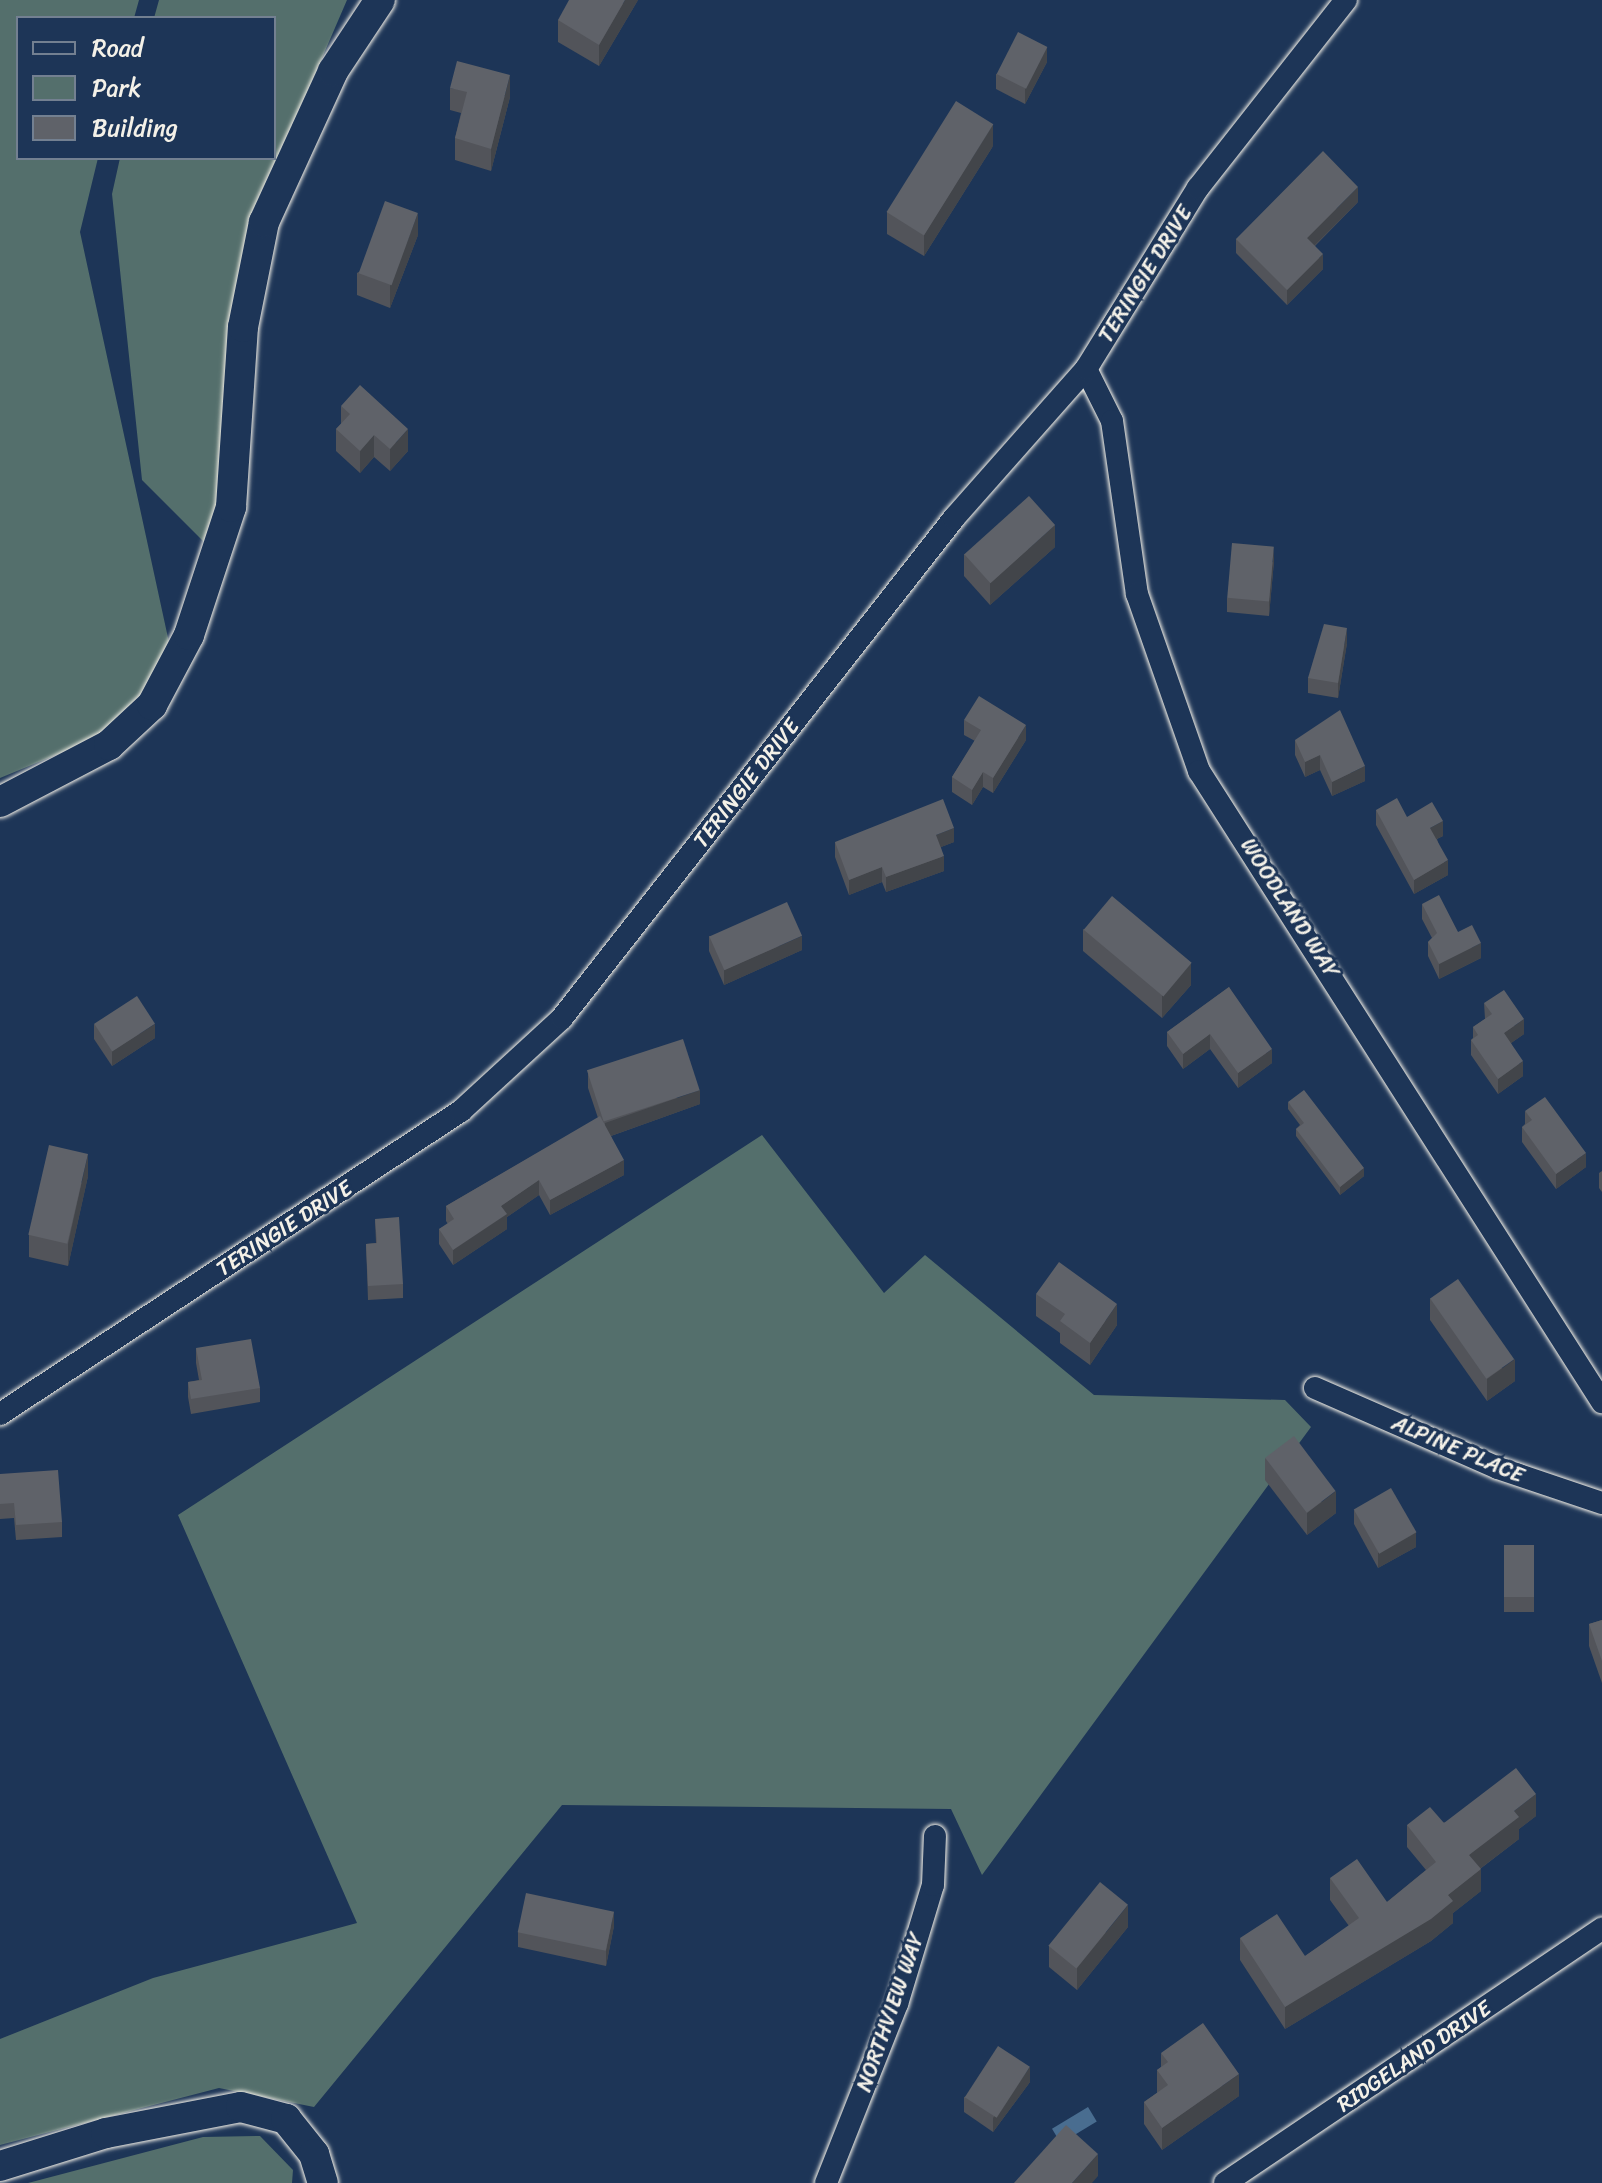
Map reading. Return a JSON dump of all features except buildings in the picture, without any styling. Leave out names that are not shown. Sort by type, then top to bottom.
[{"type":"main road","points":[[0,802],[109,745],[152,705],[189,635],[231,507],[243,327],[264,222],[333,71],[380,0]]},
{"type":"main road","points":[[0,2166],[106,2133],[241,2107],[286,2119],[322,2177]]},
{"type":"street","name":"TERINGIE DRIVE","points":[[0,1414],[461,1111],[562,1018],[954,518],[1086,369],[1198,188],[1346,0]]},
{"type":"street","name":"WOODLAND WAY","points":[[1086,369],[1112,421],[1137,594],[1199,771],[1602,1402]]},
{"type":"street","name":"ALPINE PLACE","points":[[1315,1388],[1498,1468],[1602,1503]]},
{"type":"street","name":"NORTHVIEW WAY","points":[[826,2183],[897,2004],[933,1885],[935,1836]]},
{"type":"street","name":"RIDGELAND DRIVE","points":[[1225,2183],[1602,1929]]},
{"type":"green space","points":[[0,0],[139,0],[135,16],[16,16],[16,160],[98,160],[80,232],[170,647],[141,720],[0,778]]},
{"type":"green space","points":[[159,0],[347,0],[247,232],[211,549],[142,480],[112,194],[120,160],[276,160],[276,16],[155,16]]},
{"type":"green space","points":[[762,1135],[884,1293],[925,1255],[1094,1395],[1285,1400],[1311,1427],[982,1875],[951,1809],[562,1805],[314,2107],[219,2088],[0,2145],[0,2039],[153,1978],[357,1923],[178,1515]]},
{"type":"green space","points":[[260,2136],[293,2170],[292,2183],[28,2183],[203,2137]]},
{"type":"water","points":[[1088,2107],[1097,2122],[1061,2143],[1052,2129]]}]
